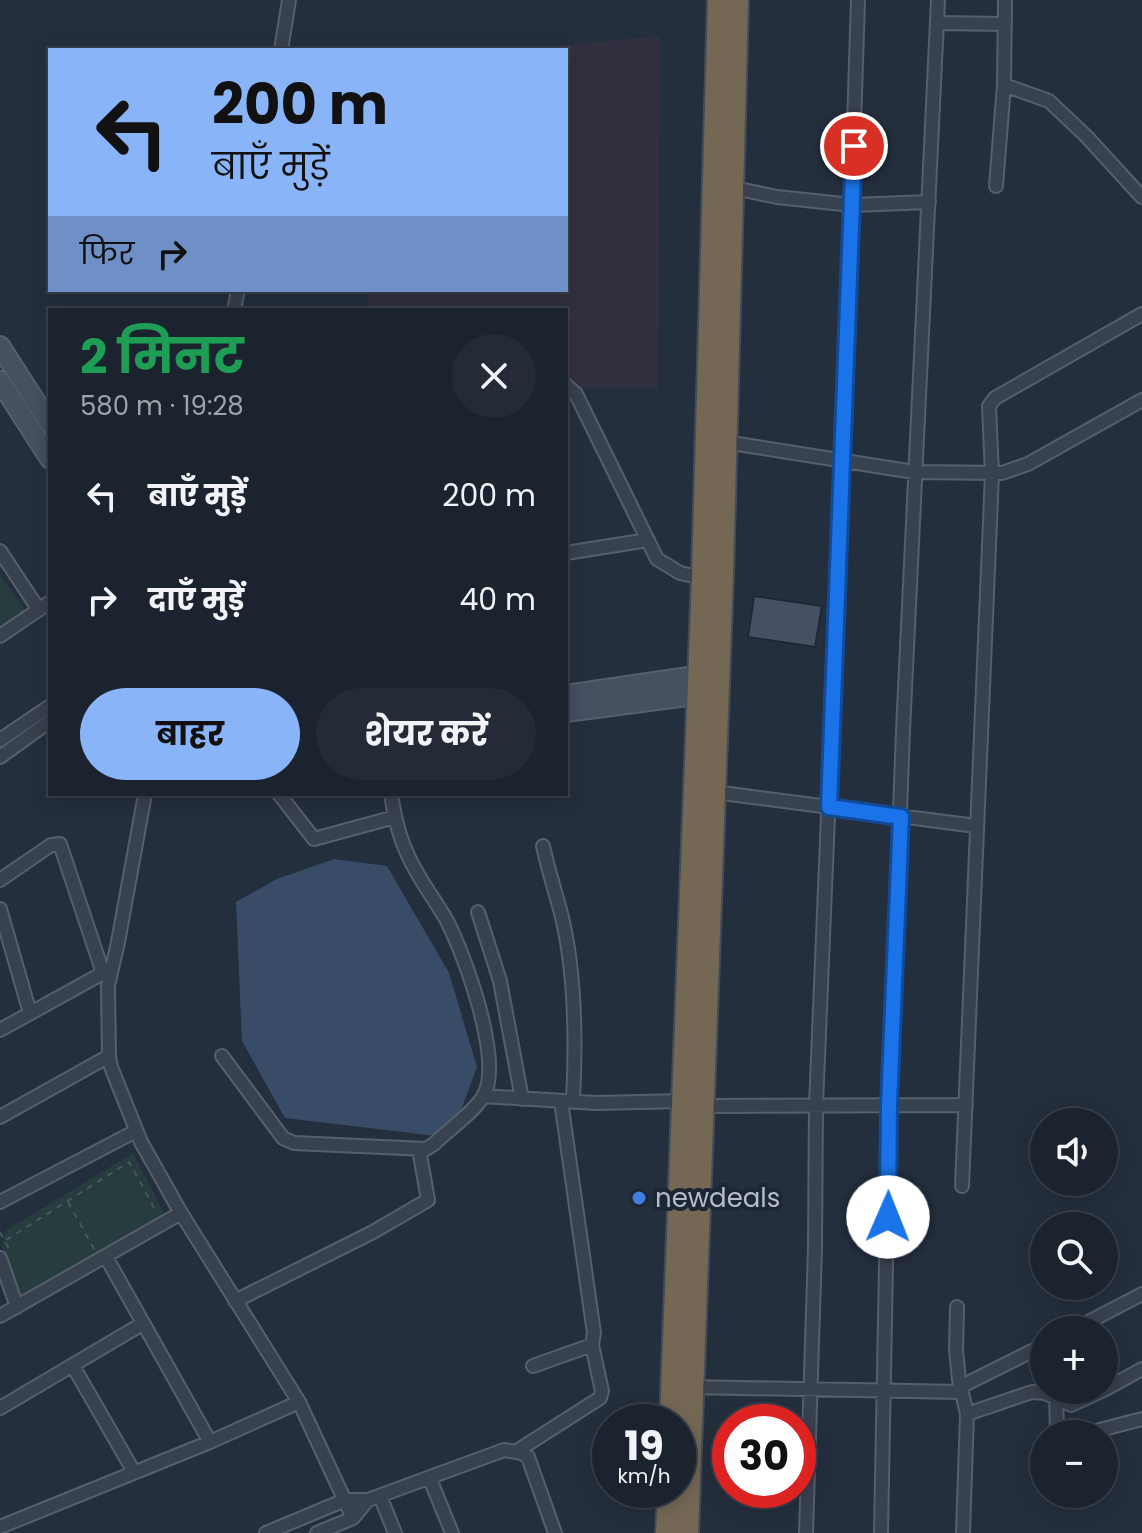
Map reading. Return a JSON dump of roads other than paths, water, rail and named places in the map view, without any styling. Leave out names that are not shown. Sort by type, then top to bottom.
[{"type":"highway","points":[[693,1103],[714,792],[703,578],[719,0]]},
{"type":"highway","points":[[687,1533],[681,1388],[708,683],[725,442],[737,0]]},
{"type":"highway","points":[[676,1404],[681,1388]]},
{"type":"highway","points":[[667,1533],[668,1508]]},
{"type":"street","points":[[281,48],[289,0]]},
{"type":"street","points":[[806,1533],[816,1105],[858,0]]},
{"type":"street","points":[[881,1533],[889,1105],[914,472],[938,0]]},
{"type":"street","points":[[996,186],[1004,85],[1005,0]]},
{"type":"street","points":[[937,23],[1005,24]]},
{"type":"street","points":[[1004,85],[1049,101],[1142,197]]},
{"type":"street","points":[[734,188],[777,197],[852,205],[929,202]]},
{"type":"street","points":[[962,1186],[992,474],[991,401],[1142,314]]},
{"type":"street","points":[[0,346],[48,421]]},
{"type":"street","points":[[0,381],[7,408],[48,457]]},
{"type":"street","points":[[568,387],[576,394],[657,559],[680,573],[703,578]]},
{"type":"street","points":[[725,442],[914,472],[992,474],[1011,472],[1028,464],[1142,400]]},
{"type":"street","points":[[568,553],[648,540]]},
{"type":"street","points":[[0,551],[44,606],[0,636]]},
{"type":"street","points":[[568,695],[708,683]]},
{"type":"street","points":[[568,712],[708,683]]},
{"type":"street","points":[[0,740],[48,707]]},
{"type":"street","points":[[0,757],[48,722]]},
{"type":"street","points":[[714,792],[976,826]]},
{"type":"street","points":[[145,796],[106,974],[109,1056],[136,1131],[181,1213],[299,1402],[353,1518]]},
{"type":"street","points":[[281,796],[314,839],[395,817]]},
{"type":"street","points":[[222,1056],[289,1142],[419,1149],[434,1144],[483,1096],[490,1067],[487,1041],[466,967],[446,920],[408,857],[391,796]]},
{"type":"street","points":[[0,880],[51,845],[60,844],[106,974]]},
{"type":"street","points":[[517,1451],[600,1398],[602,1391],[592,1345],[594,1333],[567,1101],[575,1063],[567,948],[543,846]]},
{"type":"street","points":[[0,909],[30,1013]]},
{"type":"street","points":[[478,912],[500,981],[522,1099]]},
{"type":"street","points":[[0,1030],[106,974]]},
{"type":"street","points":[[0,1117],[109,1056]]},
{"type":"street","points":[[483,1096],[567,1101],[966,1105]]},
{"type":"street","points":[[0,1202],[136,1131]]},
{"type":"street","points":[[235,1301],[373,1232],[428,1200],[419,1149]]},
{"type":"street","points":[[0,1316],[101,1255],[181,1213]]},
{"type":"street","points":[[101,1255],[210,1442]]},
{"type":"street","points":[[6,1256],[17,1307]]},
{"type":"street","points":[[1100,1316],[1142,1294]]},
{"type":"street","points":[[957,1307],[956,1350],[967,1414],[963,1533]]},
{"type":"street","points":[[0,1408],[142,1324]]},
{"type":"street","points":[[533,1366],[592,1345]]},
{"type":"street","points":[[681,1388],[961,1390],[1030,1353]]},
{"type":"street","points":[[73,1366],[134,1472]]},
{"type":"street","points":[[1118,1382],[1142,1369]]},
{"type":"street","points":[[967,1414],[1030,1393]]},
{"type":"street","points":[[0,1527],[210,1442],[299,1402]]},
{"type":"street","points":[[1118,1425],[1142,1419]]},
{"type":"street","points":[[266,1533],[345,1500],[374,1498],[504,1450],[517,1451],[528,1457],[555,1533]]},
{"type":"street","points":[[430,1479],[452,1533]]},
{"type":"street","points":[[317,1533],[353,1518],[374,1498]]},
{"type":"street","points":[[374,1498],[395,1533]]},
{"type":"water","points":[[334,859],[387,866],[449,973],[477,1067],[458,1118],[436,1136],[285,1118],[242,1041],[236,902],[277,879]]},
{"type":"place","name":"newdeals","points":[[639,1198]]}]
